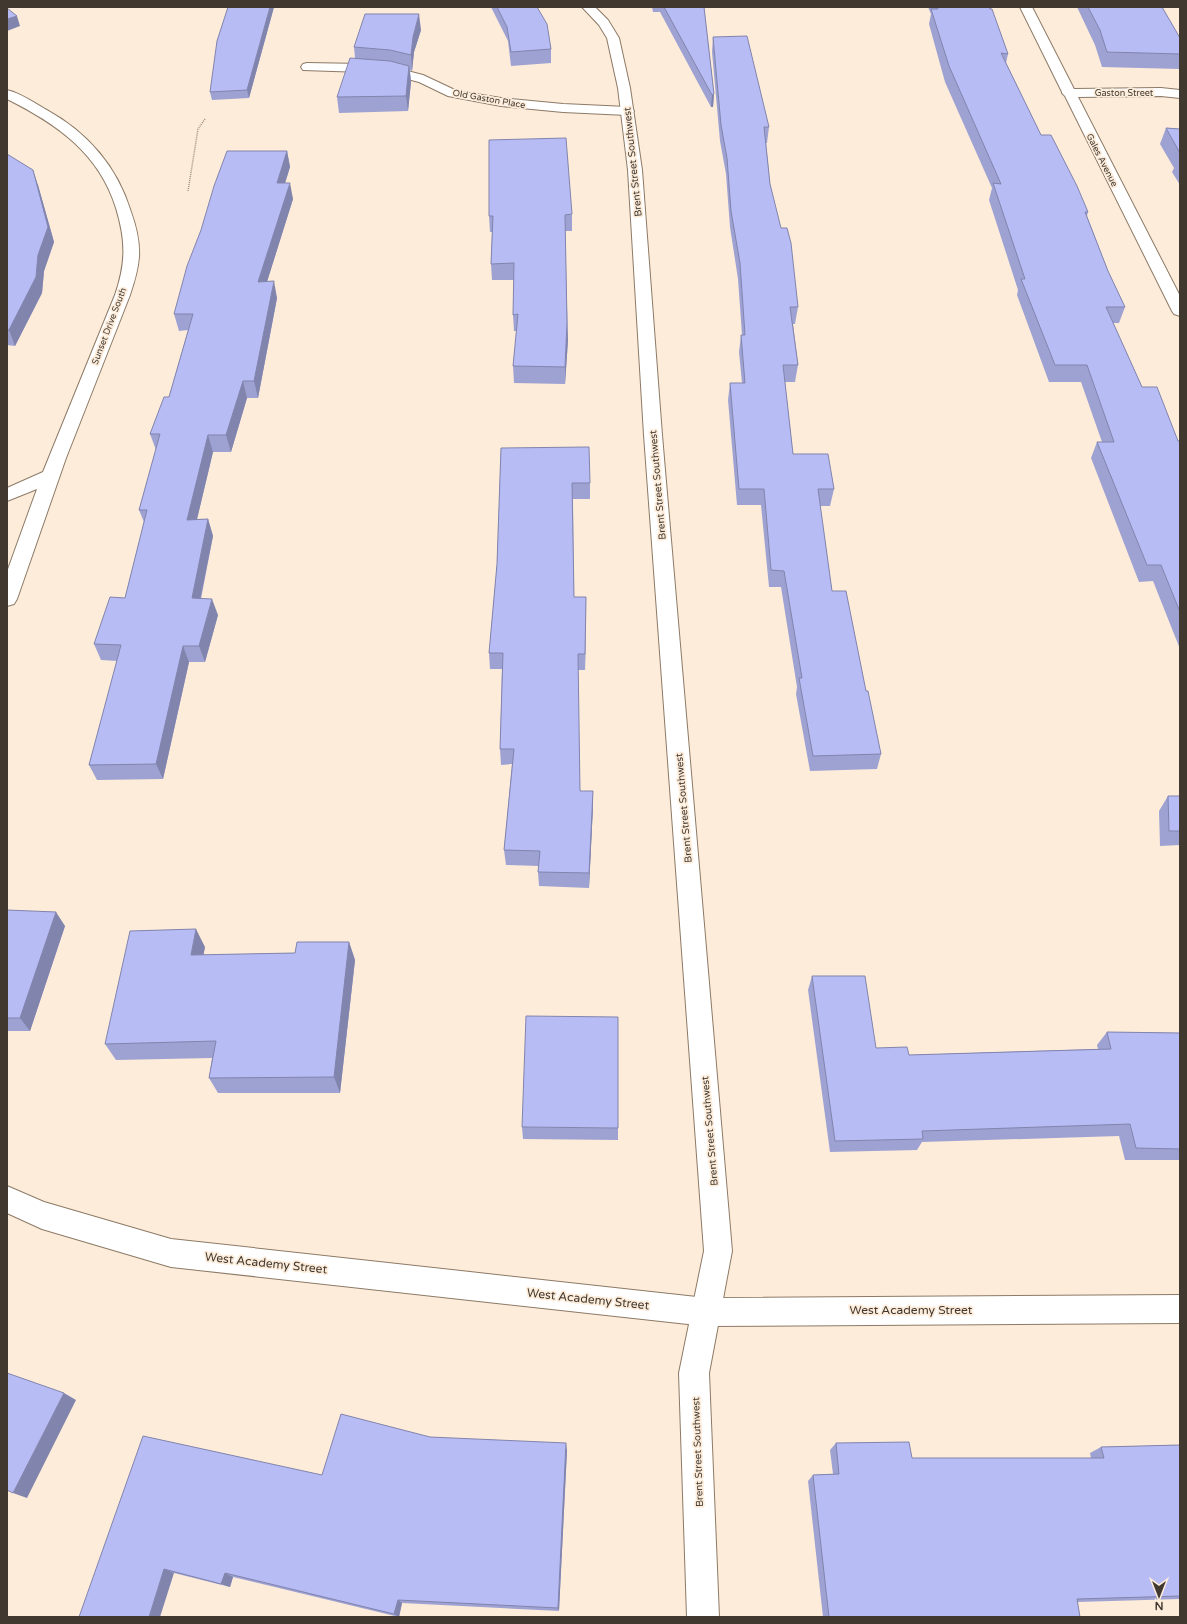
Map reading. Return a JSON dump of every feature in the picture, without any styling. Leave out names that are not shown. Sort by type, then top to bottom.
[{"type":"street","name":"Brent Street Southwest","points":[[588,7],[604,23],[613,38],[624,88],[635,170],[654,451],[718,1251],[694,1373],[704,1617]]},
{"type":"street","name":"Gales Avenue","points":[[1026,7],[1068,93],[1180,312]]},
{"type":"street","name":"Old Gaston Place","points":[[307,67],[396,72],[419,78],[455,94],[511,104],[560,109],[627,111]]},
{"type":"street","name":"Gaston Street","points":[[1068,93],[1161,92],[1180,94]]},
{"type":"street","name":"Sunset Drive South","points":[[7,94],[56,120],[80,139],[108,172],[123,202],[131,235],[131,262],[122,295],[49,476],[7,599]]},
{"type":"street","points":[[7,495],[49,476]]},
{"type":"street","name":"West Academy Street","points":[[7,1199],[42,1215],[171,1253],[706,1312],[1180,1309]]},
{"type":"path","points":[[188,191],[198,129],[205,119]]},
{"type":"building","points":[[228,7],[270,7],[247,90],[210,92],[217,41]]},
{"type":"building","points":[[497,7],[537,7],[547,24],[551,49],[511,52],[507,27]]},
{"type":"building","points":[[664,7],[704,7],[714,94],[712,95]]},
{"type":"building","points":[[937,7],[990,7],[990,9],[992,9],[1008,54],[1001,53],[1041,135],[1051,135],[1077,186],[1088,212],[1085,212],[1108,271],[1125,307],[1106,307],[1142,387],[1157,387],[1178,441],[1180,441],[1180,612],[1161,565],[1147,565],[1097,442],[1114,442],[1087,365],[1055,365],[1021,279],[1025,279],[993,183],[1001,184],[949,66],[931,9],[938,9]]},
{"type":"building","points":[[1088,7],[1162,7],[1180,38],[1180,54],[1107,52],[1100,30]]},
{"type":"building","points":[[7,8],[17,16],[7,19]]},
{"type":"building","points":[[365,14],[419,14],[413,37],[411,55],[390,50],[354,47]]},
{"type":"building","points":[[747,36],[769,127],[764,127],[770,184],[781,228],[787,228],[791,243],[798,307],[790,307],[798,365],[783,365],[793,454],[828,454],[834,489],[818,489],[832,591],[846,591],[866,691],[868,691],[881,754],[813,756],[799,678],[802,678],[784,571],[771,570],[764,489],[739,489],[730,383],[745,383],[741,335],[745,335],[740,263],[731,211],[727,158],[721,125],[713,37]]},
{"type":"building","points":[[350,58],[390,61],[409,66],[406,96],[337,97]]},
{"type":"building","points":[[1166,128],[1180,129],[1180,153]]},
{"type":"building","points":[[566,138],[572,214],[565,215],[567,323],[565,367],[513,366],[518,314],[513,315],[514,263],[491,264],[493,216],[489,216],[489,140]]},
{"type":"building","points":[[227,151],[287,151],[277,183],[290,183],[258,282],[274,281],[254,381],[243,381],[226,435],[208,435],[187,520],[208,519],[192,598],[212,599],[199,646],[183,646],[156,764],[89,765],[121,645],[94,644],[110,597],[125,598],[147,510],[139,510],[160,434],[150,434],[164,397],[169,397],[193,314],[174,314],[187,266],[201,230],[214,186]]},
{"type":"building","points":[[7,154],[33,170],[48,227],[38,255],[36,277],[9,330],[7,330]]},
{"type":"building","points":[[589,447],[590,483],[572,483],[574,597],[586,597],[585,654],[578,654],[580,791],[593,791],[589,873],[538,872],[540,851],[504,850],[514,749],[500,749],[503,653],[489,653],[497,564],[501,448]]},
{"type":"building","points":[[1168,796],[1180,796],[1180,831],[1169,831]]},
{"type":"building","points":[[7,910],[56,912],[20,1018],[7,1018]]},
{"type":"building","points":[[196,929],[191,955],[295,953],[297,942],[349,942],[334,1077],[209,1078],[216,1041],[105,1044],[130,931]]},
{"type":"building","points":[[812,976],[865,976],[876,1048],[907,1047],[909,1055],[1111,1049],[1107,1032],[1180,1033],[1180,1149],[1136,1148],[1130,1124],[922,1131],[923,1139],[835,1141]]},
{"type":"building","points":[[526,1016],[618,1017],[618,1128],[522,1127]]},
{"type":"building","points":[[7,1373],[64,1393],[13,1493],[7,1490]]},
{"type":"building","points":[[341,1414],[430,1437],[566,1443],[558,1608],[398,1600],[394,1614],[225,1573],[221,1584],[164,1569],[149,1617],[79,1617],[143,1436],[322,1475]]},
{"type":"building","points":[[909,1442],[912,1458],[1104,1458],[1101,1447],[1180,1445],[1180,1596],[1077,1599],[1080,1617],[829,1617],[813,1475],[839,1474],[836,1443]]}]
